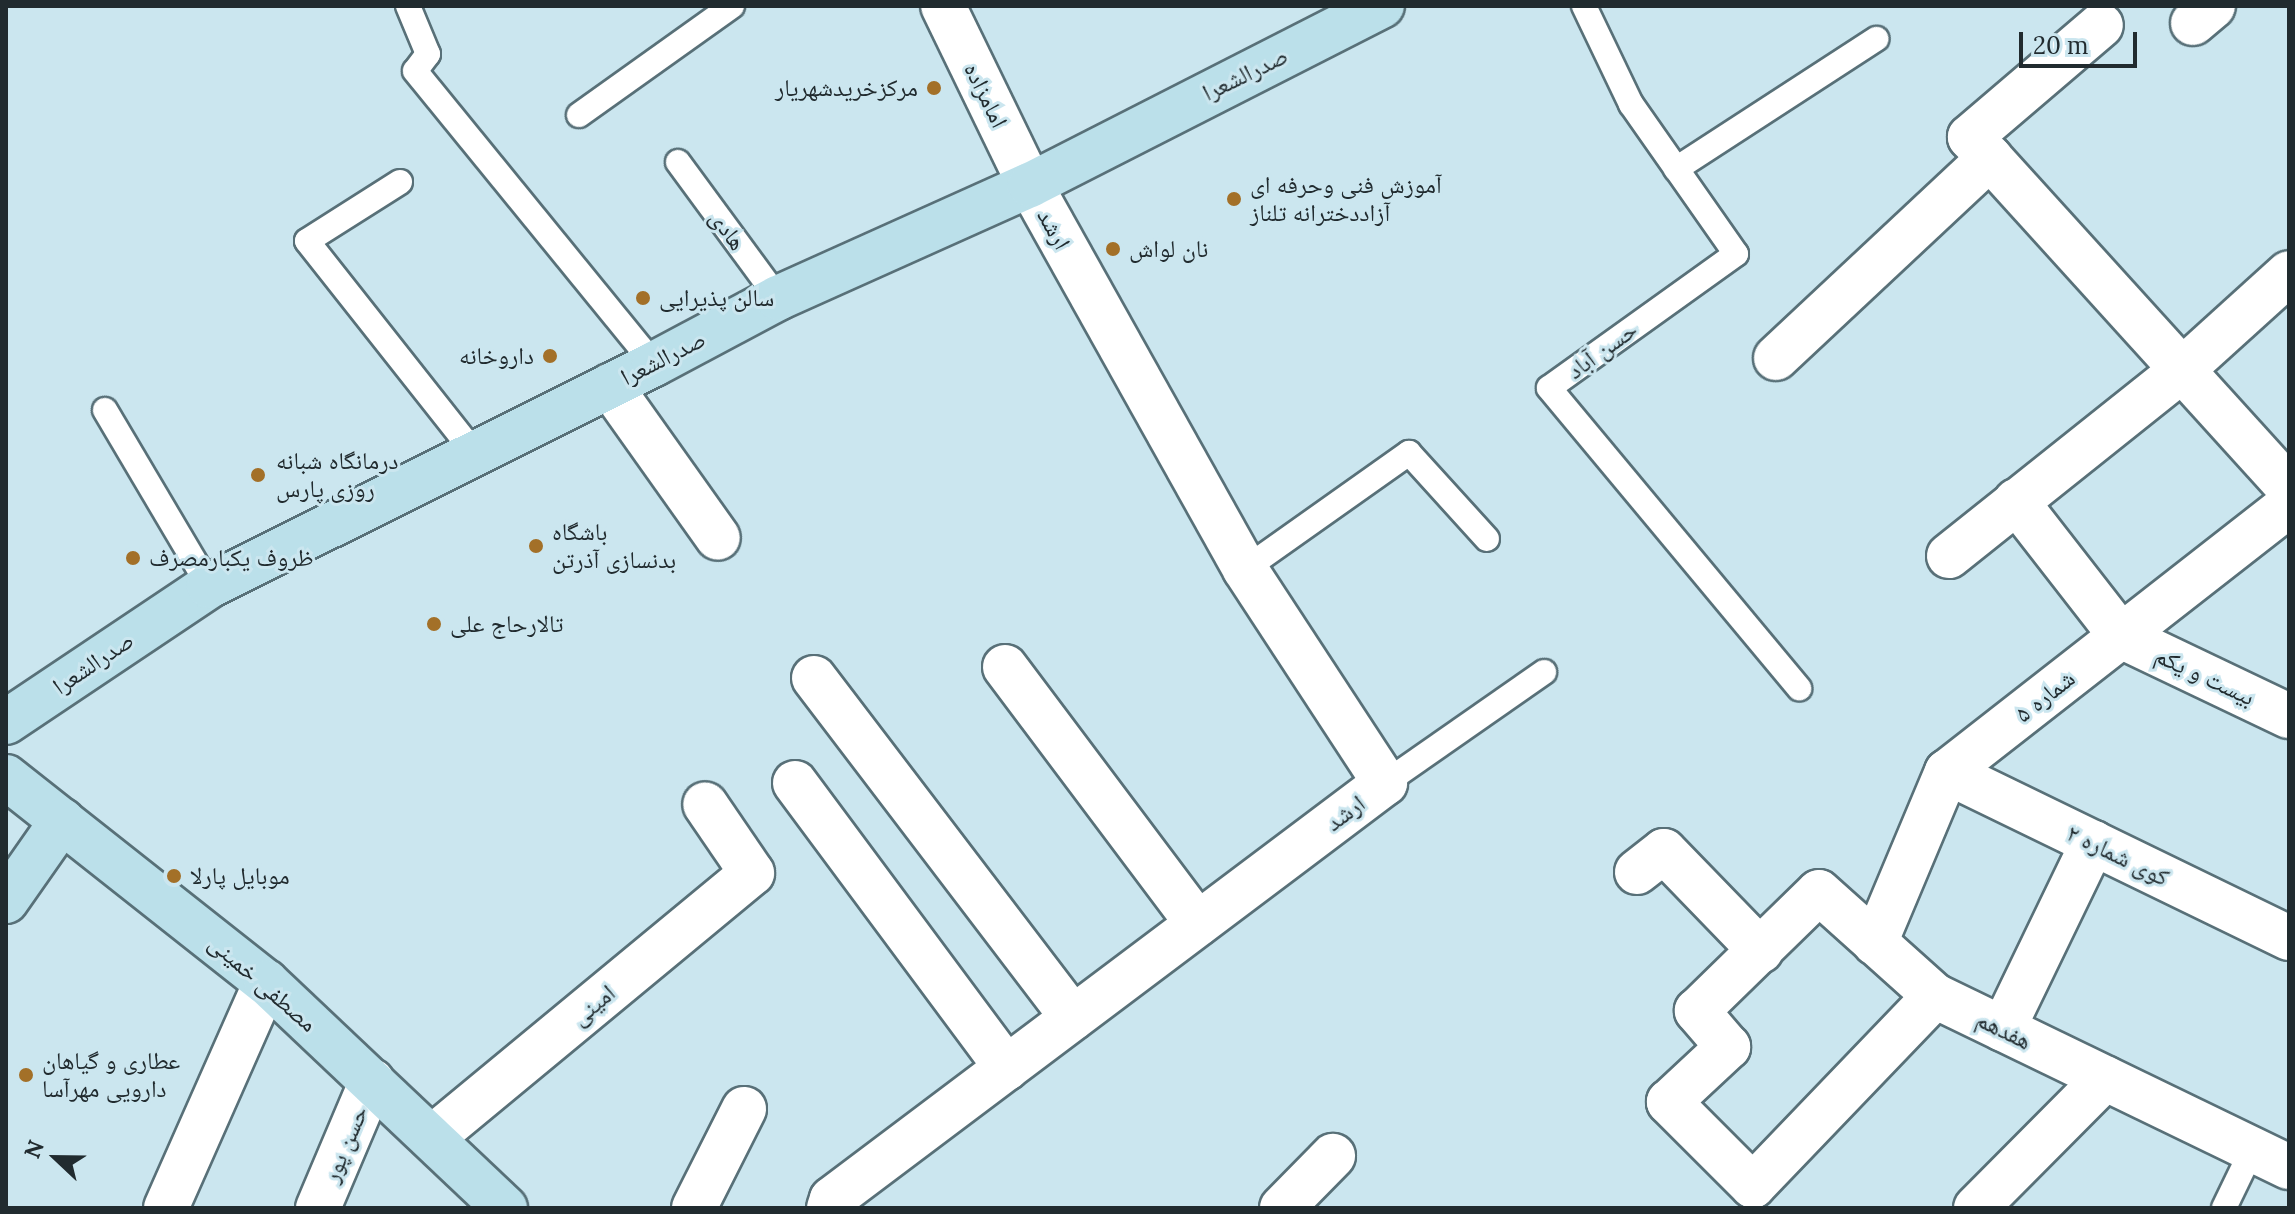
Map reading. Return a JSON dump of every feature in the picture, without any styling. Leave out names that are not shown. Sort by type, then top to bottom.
[{"type":"main road","name":"صدرالشعرا","points":[[6,722],[209,586],[654,364],[778,298],[1030,185],[1382,6]]},
{"type":"main road","name":"مصطفی خمینی","points":[[6,777],[266,982],[505,1208]]},
{"type":"main road","points":[[6,901],[62,821]]},
{"type":"street","name":"امامزاده","points":[[943,6],[1030,185]]},
{"type":"street","points":[[2101,25],[1970,137],[2289,488]]},
{"type":"street","points":[[1776,358],[1990,158]]},
{"type":"street","name":"ارشد","points":[[829,1208],[832,1199],[1385,783],[1245,569],[1030,185]]},
{"type":"street","points":[[1949,556],[2182,370],[2289,273]]},
{"type":"street","points":[[610,386],[718,538]]},
{"type":"street","points":[[2016,501],[2121,636]]},
{"type":"street","name":"شماره ۵","points":[[1875,943],[1947,772],[2289,505]]},
{"type":"street","name":"بیست و یکم","points":[[2121,636],[2289,716]]},
{"type":"street","points":[[1005,667],[1198,924]]},
{"type":"street","points":[[814,678],[1073,1018]]},
{"type":"street","name":"کوی شماره ۲","points":[[1947,772],[2289,938]]},
{"type":"street","points":[[795,783],[1007,1068]]},
{"type":"street","name":"امینی","points":[[433,1137],[752,873],[705,804]]},
{"type":"street","points":[[2003,1029],[2093,843]]},
{"type":"street","points":[[1637,872],[1664,851],[1761,951],[1697,1011],[1728,1047],[1669,1102],[1753,1186],[1935,996]]},
{"type":"street","name":"هفدهم","points":[[1761,951],[1819,892],[1935,996],[2270,1158]]},
{"type":"street","points":[[166,1208],[266,982]]},
{"type":"street","points":[[1976,1208],[2105,1078]]},
{"type":"street","name":"حسن پور","points":[[318,1208],[372,1081]]},
{"type":"street","points":[[694,1208],[744,1109]]},
{"type":"street","points":[[1282,1208],[1333,1156]]},
{"type":"lane","points":[[408,6],[428,54],[415,71],[654,364]]},
{"type":"lane","points":[[579,115],[732,6]]},
{"type":"lane","name":"حسن آباد","points":[[1584,6],[1631,104],[1736,254],[1549,388],[1799,688]]},
{"type":"lane","points":[[1676,169],[1876,39]]},
{"type":"lane","name":"هادی","points":[[678,162],[778,298]]},
{"type":"lane","points":[[400,182],[307,241],[475,454]]},
{"type":"lane","points":[[105,410],[209,586]]},
{"type":"lane","points":[[1245,569],[1409,453],[1487,539]]},
{"type":"lane","points":[[1385,783],[1544,672]]},
{"type":"lane","points":[[2224,1208],[2270,1158]]},
{"type":"place","name":"مرکزخریدشهریار","points":[[934,88]]},
{"type":"place","name":"آموزش فنی وحرفه ای آزاددخترانه تلناز","points":[[1234,199]]},
{"type":"place","name":"نان لواش","points":[[1113,249]]},
{"type":"place","name":"سالن پذیرایی","points":[[643,298]]},
{"type":"place","name":"داروخانه","points":[[550,356]]},
{"type":"place","name":"درمانگاه شبانه روزی پارس","points":[[258,475]]},
{"type":"place","name":"باشگاه بدنسازی آذرتن","points":[[536,546]]},
{"type":"place","name":"ظروف یکبارمصرف","points":[[133,558]]},
{"type":"place","name":"تالارحاج علی","points":[[434,624]]},
{"type":"place","name":"موبایل پارلا","points":[[174,876]]},
{"type":"place","name":"عطاری و گیاهان دارویی مهرآسا","points":[[26,1075]]}]
